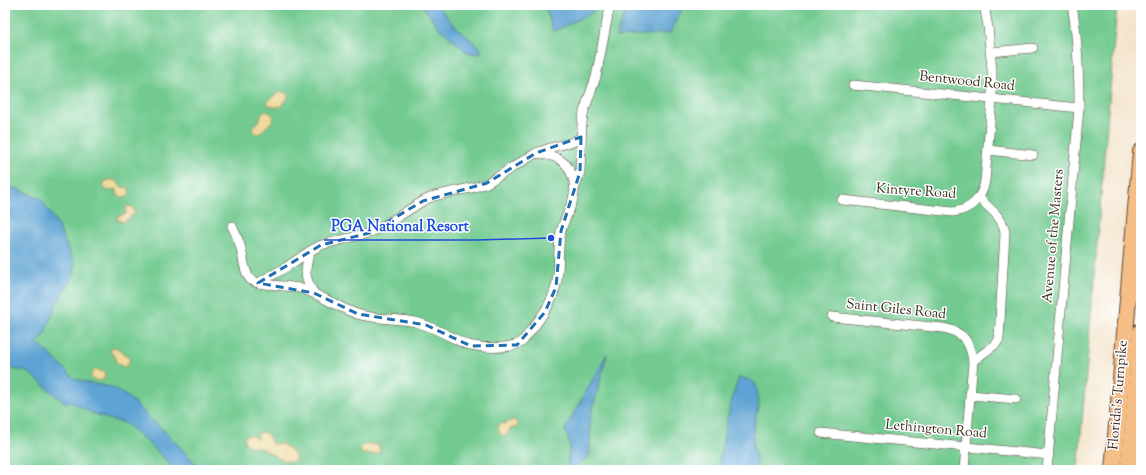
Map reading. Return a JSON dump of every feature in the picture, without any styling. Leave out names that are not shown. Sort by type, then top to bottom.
[{"type":"highway","name":"Florida's Turnpike","points":[[1113,470],[1141,152]]},
{"type":"highway","name":"Florida's Turnpike","points":[[1129,470],[1141,331]]},
{"type":"street","points":[[574,189],[580,172],[581,137],[584,110],[596,77],[610,5]]},
{"type":"street","points":[[973,361],[996,344],[999,339],[1004,227],[1002,221],[979,198],[985,182],[992,99],[991,52],[984,5]]},
{"type":"street","name":"Avenue of the Masters","points":[[1047,470],[1078,108],[1079,70],[1072,5]]},
{"type":"street","points":[[991,52],[1032,48]]},
{"type":"street","name":"Bentwood Road","points":[[853,85],[1078,108]]},
{"type":"street","points":[[258,283],[285,268],[310,251],[328,243],[369,233],[434,196],[487,183],[536,153],[573,142],[581,137]]},
{"type":"street","points":[[988,150],[1033,155]]},
{"type":"street","points":[[232,226],[240,246],[246,272],[252,281],[297,287],[314,293],[358,314],[426,325],[471,346],[485,347],[516,345],[522,342],[548,307],[552,299],[558,275],[561,231],[573,199],[573,178],[566,165],[557,158],[536,153]]},
{"type":"street","name":"Kintyre Road","points":[[842,200],[953,212],[965,209],[979,198]]},
{"type":"street","points":[[310,251],[306,272],[310,286],[314,293]]},
{"type":"street","name":"Saint Giles Road","points":[[832,317],[949,329],[960,335],[968,344],[971,349],[973,361],[964,470]]},
{"type":"street","points":[[970,395],[1016,399]]},
{"type":"street","name":"Lethington Road","points":[[822,433],[1049,455]]},
{"type":"highlighted area","points":[[581,137],[580,172],[561,231],[556,287],[545,312],[517,345],[471,346],[426,325],[358,314],[314,293],[258,283],[321,245],[369,233],[423,201],[487,183],[536,153]]},
{"type":"green space","points":[[5,5],[1117,5],[1078,470],[5,470]]},
{"type":"sand","points":[[280,92],[284,92],[288,95],[283,106],[275,107],[267,103],[273,97]]},
{"type":"sand","points":[[267,111],[274,116],[273,120],[258,134],[255,133],[253,129],[254,126],[260,119],[262,113]]},
{"type":"sand","points":[[109,180],[116,181],[122,187],[129,189],[128,195],[125,198],[119,196],[117,189],[108,191],[103,186],[104,182]]},
{"type":"sand","points":[[127,206],[133,207],[135,212],[134,214],[124,222],[117,220],[118,216],[126,214]]},
{"type":"sand","points":[[114,347],[129,358],[128,365],[123,367],[116,362],[115,356],[110,350]]},
{"type":"sand","points":[[96,369],[104,372],[105,376],[103,380],[92,378],[91,374]]},
{"type":"sand","points":[[513,420],[517,422],[518,426],[510,429],[507,435],[501,435],[498,426],[501,423],[506,424]]},
{"type":"sand","points":[[262,432],[268,436],[272,444],[282,444],[287,447],[295,455],[295,461],[292,462],[282,460],[263,449],[249,446],[245,443],[245,436],[251,435],[258,440],[258,433]]},
{"type":"sand","points":[[364,445],[379,445],[379,453],[362,454],[360,448]]},
{"type":"water","points":[[422,5],[437,5],[454,25],[479,47],[482,52],[478,54],[467,52],[439,28]]},
{"type":"water","points":[[545,5],[595,5],[593,12],[553,32]]},
{"type":"water","points":[[626,5],[684,5],[670,33],[616,37],[625,13]]},
{"type":"water","points":[[5,186],[18,189],[41,199],[56,222],[75,264],[74,274],[56,305],[43,338],[37,342],[74,378],[85,382],[111,387],[125,395],[158,425],[201,470],[175,470],[154,448],[129,426],[122,422],[111,420],[90,412],[71,402],[68,403],[63,401],[29,373],[23,370],[16,370],[5,365]]},
{"type":"water","points":[[607,354],[590,419],[590,455],[571,470],[567,464],[570,446],[565,429]]},
{"type":"water","points":[[739,378],[744,378],[756,384],[759,401],[753,431],[753,443],[757,465],[761,470],[720,470],[719,462],[727,420]]},
{"type":"place","name":"PGA National Resort","points":[[551,238]]}]
